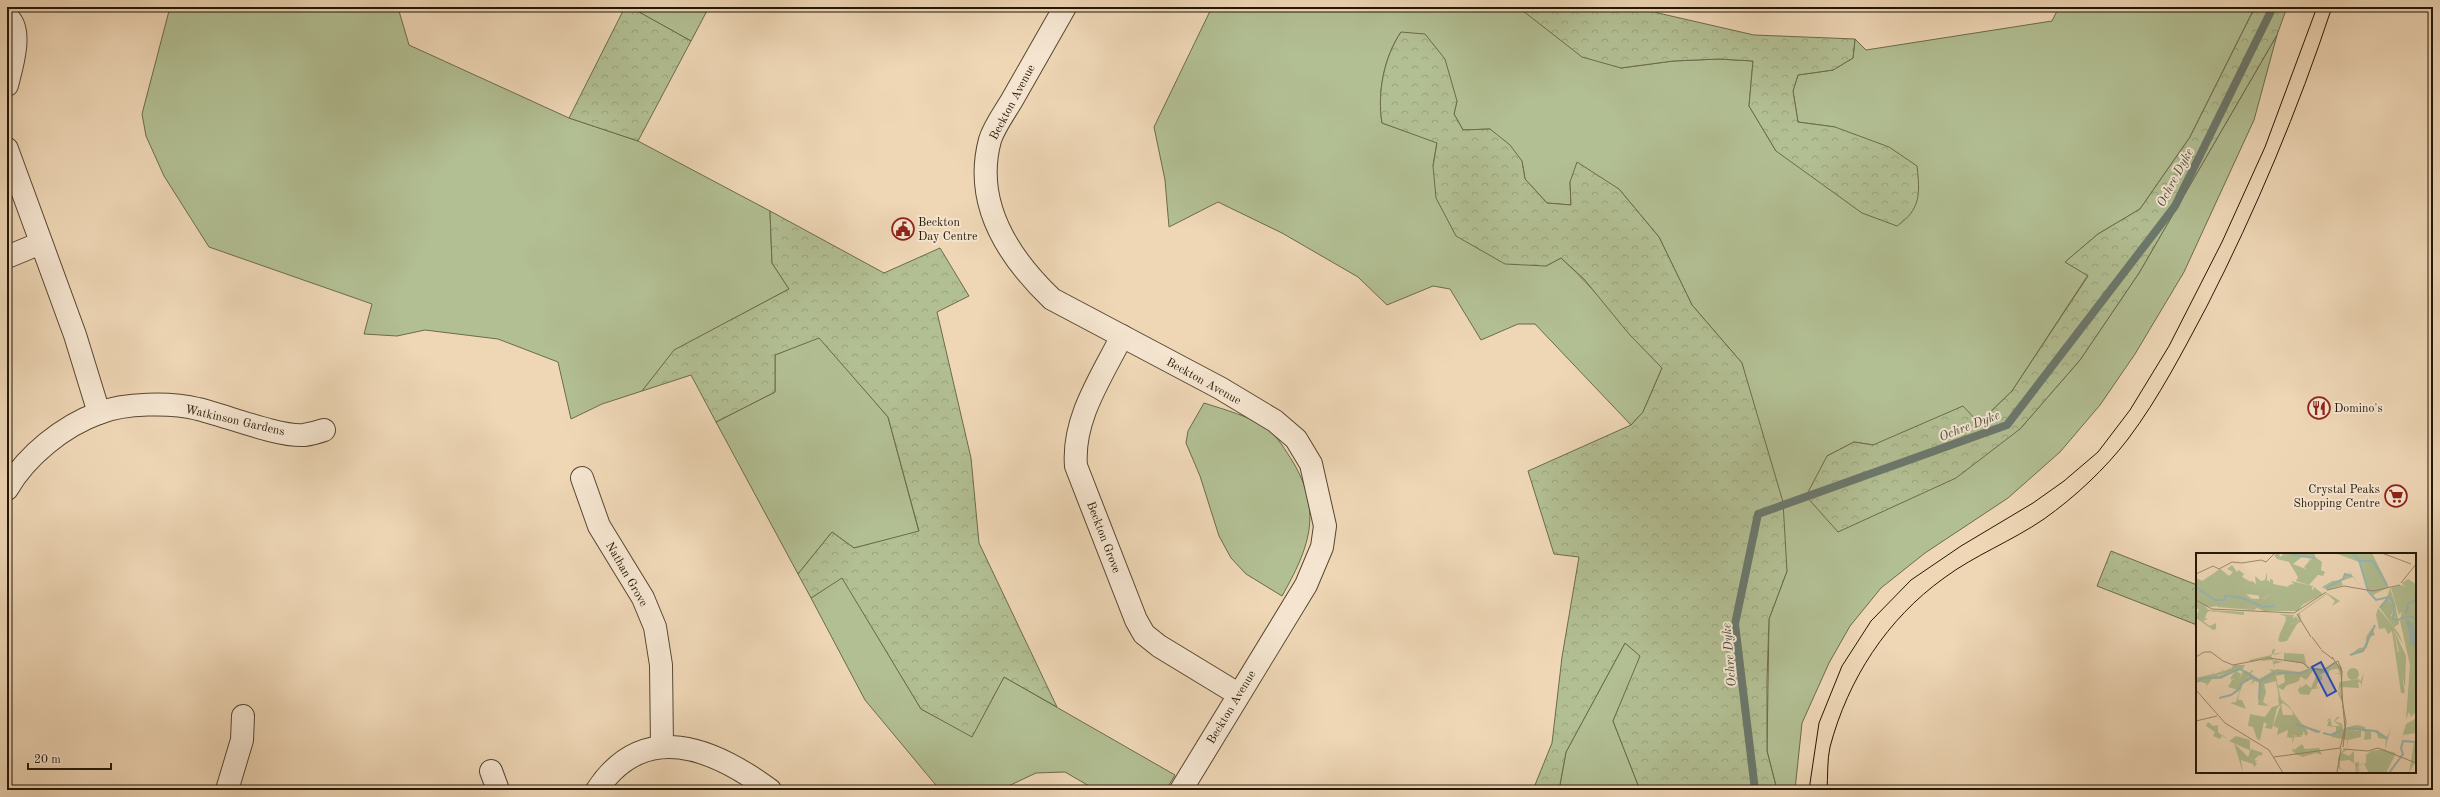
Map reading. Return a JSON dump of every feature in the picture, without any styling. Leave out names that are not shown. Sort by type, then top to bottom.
[{"type":"street","name":"Beckton Avenue","points":[[1065,7],[991,139],[985,165],[990,210],[1006,243],[1030,278],[1052,299],[1220,388],[1275,421],[1296,439],[1311,464],[1325,526],[1322,547],[1306,585],[1238,694],[1181,790]]},
{"type":"street","points":[[7,17],[11,20],[16,37],[7,86]]},
{"type":"street","points":[[7,149],[75,335],[99,413]]},
{"type":"street","points":[[7,257],[41,243]]},
{"type":"street","name":"Beckton Grove","points":[[1122,336],[1088,402],[1081,422],[1075,450],[1076,466],[1136,620],[1144,634],[1238,694]]},
{"type":"street","name":"Watkinson Gardens","points":[[7,489],[14,478],[41,449],[69,428],[99,413],[119,408],[159,405],[196,408],[282,432],[303,435],[324,430]]},
{"type":"street","name":"Nathan Grove","points":[[582,478],[599,526],[643,598],[655,627],[660,665],[662,746]]},
{"type":"street","points":[[227,790],[242,740],[243,716]]},
{"type":"street","points":[[597,790],[620,763],[640,751],[662,746],[684,747],[708,755],[735,767],[770,790]]},
{"type":"green space","points":[[170,7],[392,7],[399,11],[409,45],[569,118],[638,141],[770,211],[772,263],[789,289],[675,350],[642,391],[602,404],[571,419],[558,362],[498,339],[425,330],[397,336],[364,334],[372,304],[209,247],[164,176],[146,136],[142,114]]},
{"type":"green space","points":[[625,7],[630,7],[691,41],[638,141],[569,118]]},
{"type":"green space","points":[[630,7],[709,7],[691,41]]},
{"type":"green space","points":[[1212,7],[1518,7],[1534,19],[1621,68],[1673,61],[1719,59],[1753,61],[1749,106],[1776,151],[1835,127],[1798,122],[1793,91],[1798,75],[1833,70],[1853,58],[1855,39],[1866,50],[2052,21],[2059,7],[2255,7],[2190,137],[2140,209],[2098,234],[2065,262],[2088,275],[2012,391],[1979,423],[1873,445],[1854,442],[1827,456],[2020,429],[2080,360],[2139,273],[2277,35],[2254,120],[2184,272],[2135,354],[2100,405],[2060,452],[2008,498],[1925,553],[1881,588],[1850,626],[1829,663],[1802,723],[1795,790],[1777,790],[1767,751],[1769,619],[1787,571],[1742,363],[1692,305],[1659,237],[1619,189],[1570,182],[1571,205],[1547,203],[1525,179],[1522,161],[1490,129],[1463,130],[1454,114],[1457,101],[1401,32],[1390,53],[1383,76],[1380,100],[1382,123],[1437,142],[1433,166],[1546,266],[1561,258],[1600,298],[1662,368],[1643,412],[1631,425],[1535,324],[1518,324],[1481,340],[1450,289],[1433,286],[1387,305],[1358,277],[1282,233],[1218,202],[1169,227],[1165,180],[1154,127]]},
{"type":"green space","points":[[1518,7],[1646,7],[1658,13],[1754,35],[1855,39],[1853,58],[1833,70],[1798,75],[1793,91],[1798,122],[1835,127],[1889,147],[1917,166],[1919,185],[1915,207],[1905,220],[1897,226],[1862,213],[1776,151],[1749,106],[1753,61],[1719,59],[1673,61],[1621,68],[1582,57]]},
{"type":"green space","points":[[2255,7],[2287,7],[2277,35],[2139,273],[2080,360],[2020,429],[1956,478],[1838,532],[1806,496],[1827,456],[1854,442],[1873,445],[1963,406],[1979,423],[2012,391],[2088,276],[2065,262],[2098,234],[2140,209],[2190,137]]},
{"type":"green space","points":[[1401,32],[1425,34],[1445,59],[1457,101],[1454,114],[1463,130],[1490,129],[1510,145],[1522,161],[1525,179],[1547,203],[1571,205],[1570,182],[1577,162],[1619,189],[1659,237],[1692,305],[1742,363],[1783,502],[1787,571],[1769,619],[1767,681],[1767,751],[1777,790],[1640,790],[1613,721],[1640,656],[1625,643],[1566,752],[1559,790],[1533,790],[1552,743],[1562,657],[1579,557],[1554,554],[1528,471],[1631,425],[1643,412],[1662,368],[1629,334],[1584,279],[1561,258],[1546,266],[1505,264],[1456,236],[1436,198],[1433,166],[1437,143],[1382,123],[1380,100],[1383,76],[1390,53]]},
{"type":"green space","points":[[770,211],[884,273],[940,248],[969,296],[937,312],[971,458],[979,543],[1057,707],[1004,677],[972,737],[921,709],[842,578],[811,598],[798,574],[832,532],[854,548],[919,531],[888,417],[819,338],[775,355],[775,392],[716,422],[691,375],[642,391],[674,350],[789,289],[772,263]]},
{"type":"green space","points":[[819,337],[888,417],[919,532],[854,548],[832,532],[798,574],[716,422],[775,392],[775,355]]},
{"type":"green space","points":[[1204,403],[1245,417],[1267,428],[1274,435],[1293,462],[1302,480],[1308,498],[1310,514],[1309,530],[1299,562],[1282,596],[1246,574],[1231,558],[1219,536],[1200,476],[1186,443],[1188,431]]},
{"type":"green space","points":[[2111,551],[2196,585],[2196,625],[2097,586]]},
{"type":"green space","points":[[842,577],[921,709],[972,736],[1004,677],[1175,775],[1166,790],[1096,790],[1065,772],[1036,773],[1000,790],[940,790],[865,700],[811,598]]},
{"type":"green space","points":[[1625,643],[1641,656],[1613,721],[1640,790],[1559,790],[1566,752]]},
{"type":"waterway","name":"Ochre Dyke","points":[[1755,790],[1735,624],[1758,514],[2007,425],[2175,206],[2273,7]]},
{"type":"tram line","points":[[1809,790],[1819,723],[1842,666],[1871,621],[1911,580],[1961,546],[2033,503],[2064,481],[2098,452],[2130,410],[2169,346],[2222,242],[2265,147],[2317,7]]},
{"type":"tram line","points":[[1827,790],[1830,747],[1847,698],[1872,652],[1888,632],[1923,594],[1944,578],[1968,562],[2032,527],[2078,492],[2119,450],[2150,407],[2207,306],[2259,196],[2305,84],[2332,7]]},
{"type":"place","name":"Beckton Day Centre","points":[[903,229]]},
{"type":"place","name":"Domino's","points":[[2319,408]]},
{"type":"place","name":"Crystal Peaks Shopping Centre","points":[[2396,496]]}]
